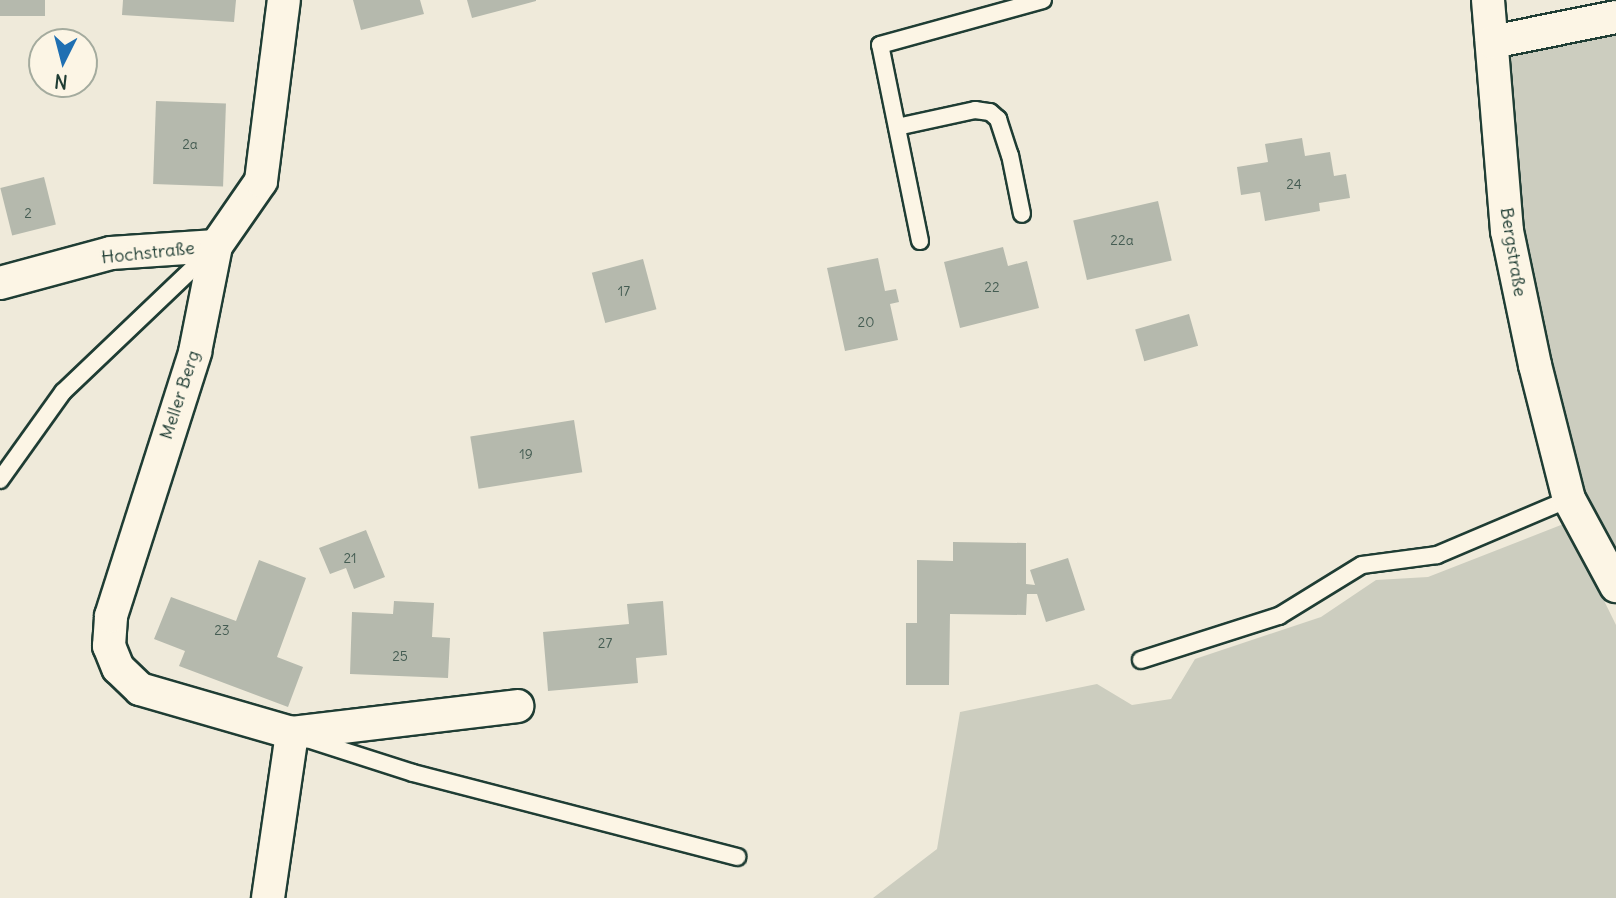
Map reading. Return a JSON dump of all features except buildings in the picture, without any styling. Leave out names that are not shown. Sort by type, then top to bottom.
[{"type":"street","points":[[216,246],[261,181],[284,0]]},
{"type":"street","name":"Bergstraße","points":[[1488,0],[1507,231],[1569,499],[1616,586]]},
{"type":"street","points":[[1492,42],[1616,17]]},
{"type":"street","name":"Hochstraße","points":[[0,283],[111,253],[216,246]]},
{"type":"street","name":"Meller Berg","points":[[216,246],[195,352],[111,616],[109,646],[118,668],[140,689],[292,733],[517,706]]},
{"type":"street","points":[[268,898],[292,733]]},
{"type":"lane","points":[[920,241],[880,45],[1043,0]]},
{"type":"lane","points":[[897,127],[975,110],[990,112],[998,119],[1010,155],[1022,214]]},
{"type":"lane","points":[[0,480],[63,392],[216,246]]},
{"type":"lane","points":[[1142,660],[1279,616],[1362,565],[1437,555],[1569,499]]},
{"type":"lane","points":[[292,733],[413,774],[737,857]]},
{"type":"shaded area","points":[[1616,17],[1616,547],[1580,491],[1540,339],[1492,42]]},
{"type":"shaded area","points":[[1566,523],[1616,625],[1616,898],[873,898],[937,849],[960,712],[1097,684],[1132,705],[1171,699],[1195,659],[1321,617],[1376,580],[1428,577]]}]
